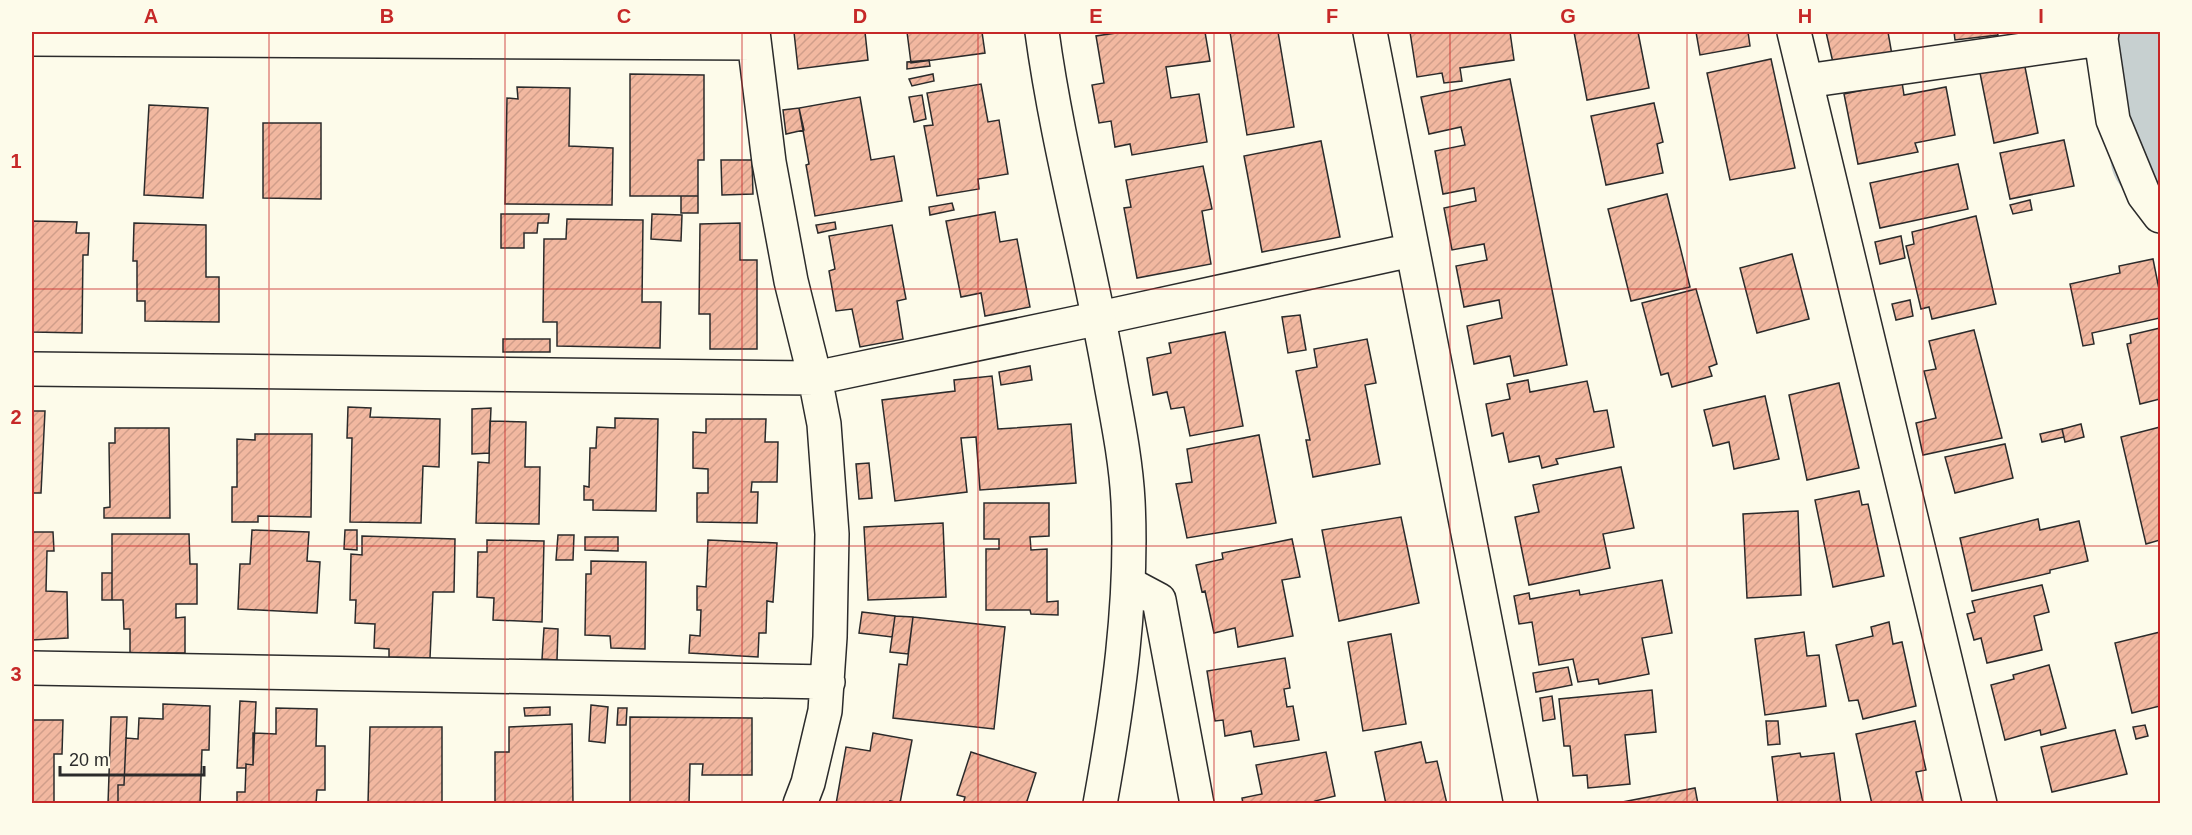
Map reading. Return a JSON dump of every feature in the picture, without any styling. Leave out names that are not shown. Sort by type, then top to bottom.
[{"type":"street","points":[[1042,32],[1060,140],[1100,318],[1117,416],[1128,500],[1129,584],[1123,651],[1100,804]]},
{"type":"street","points":[[1370,32],[1521,804]]},
{"type":"street","points":[[1794,32],[1980,804]]},
{"type":"street","points":[[1806,81],[2101,35],[2112,120],[2144,195],[2160,216]]},
{"type":"street","points":[[32,39],[754,37],[768,162],[791,280],[824,424],[832,534],[828,682],[825,711],[808,783],[800,804]]},
{"type":"street","points":[[32,369],[815,378],[1412,250]]},
{"type":"street","points":[[1129,584],[1159,600],[1197,804]]},
{"type":"street","points":[[32,668],[828,682]]},
{"type":"building","points":[[794,32],[865,32],[868,60],[798,69]]},
{"type":"building","points":[[907,32],[982,32],[985,53],[911,63]]},
{"type":"building","points":[[1123,32],[1205,32],[1210,61],[1166,67],[1171,98],[1199,94],[1207,142],[1132,155],[1130,144],[1115,147],[1111,121],[1099,123],[1092,85],[1104,83],[1096,36]]},
{"type":"building","points":[[1230,32],[1278,32],[1294,127],[1247,135]]},
{"type":"building","points":[[1410,32],[1510,32],[1514,60],[1460,68],[1462,81],[1444,83],[1442,73],[1417,77]]},
{"type":"building","points":[[1574,32],[1638,32],[1649,88],[1587,100]]},
{"type":"building","points":[[1696,32],[1748,32],[1750,46],[1700,55]]},
{"type":"building","points":[[1826,32],[1888,32],[1892,55],[1834,67]]},
{"type":"building","points":[[1954,32],[1997,32],[1998,35],[1955,40]]},
{"type":"building","points":[[1771,59],[1795,168],[1730,180],[1707,73]]},
{"type":"building","points":[[929,60],[930,66],[907,69],[907,62]]},
{"type":"building","points":[[2024,62],[2038,133],[1994,143],[1980,73]]},
{"type":"building","points":[[630,74],[704,75],[704,160],[698,160],[698,196],[630,196]]},
{"type":"building","points":[[933,74],[934,81],[912,86],[909,79]]},
{"type":"building","points":[[1510,79],[1567,365],[1514,376],[1510,356],[1474,364],[1467,326],[1502,318],[1499,300],[1464,307],[1456,266],[1487,260],[1484,244],[1452,250],[1444,208],[1476,201],[1474,188],[1443,194],[1435,151],[1465,145],[1461,127],[1429,134],[1421,97]]},
{"type":"building","points":[[1902,82],[1904,95],[1946,87],[1955,135],[1915,143],[1918,152],[1858,164],[1844,94]]},
{"type":"building","points":[[981,84],[988,122],[999,120],[1008,174],[978,179],[979,189],[937,196],[924,126],[933,125],[927,93]]},
{"type":"building","points":[[517,87],[570,88],[569,146],[613,148],[612,205],[505,204],[507,98],[518,99]]},
{"type":"building","points":[[922,95],[926,119],[914,122],[909,97]]},
{"type":"building","points":[[860,97],[871,160],[894,156],[902,201],[815,216],[799,108]]},
{"type":"building","points":[[1654,103],[1663,142],[1657,144],[1663,173],[1606,185],[1591,116]]},
{"type":"building","points":[[149,105],[208,108],[203,198],[144,195]]},
{"type":"building","points":[[799,108],[804,130],[786,134],[783,110]]},
{"type":"building","points":[[263,123],[321,123],[321,199],[263,198]]},
{"type":"building","points":[[2064,140],[2074,186],[2010,199],[2000,153]]},
{"type":"building","points":[[1321,141],[1340,237],[1262,252],[1244,156]]},
{"type":"building","points":[[721,160],[752,160],[753,194],[722,195]]},
{"type":"building","points":[[1958,164],[1968,209],[1880,228],[1870,183]]},
{"type":"building","points":[[1203,166],[1212,209],[1202,211],[1211,264],[1137,278],[1124,208],[1131,207],[1126,180]]},
{"type":"building","points":[[1667,194],[1690,287],[1631,301],[1608,209]]},
{"type":"building","points":[[681,196],[698,196],[698,213],[681,213]]},
{"type":"building","points":[[2030,200],[2032,210],[2013,214],[2010,205]]},
{"type":"building","points":[[952,203],[954,210],[930,215],[929,207]]},
{"type":"building","points":[[995,212],[1000,242],[1017,239],[1030,307],[985,316],[981,293],[961,297],[946,221]]},
{"type":"building","points":[[501,214],[549,214],[548,223],[538,223],[537,233],[524,233],[524,248],[501,248]]},
{"type":"building","points":[[652,214],[682,215],[681,241],[651,239]]},
{"type":"building","points":[[1976,216],[1996,304],[1932,319],[1929,307],[1921,309],[1906,246],[1914,244],[1912,232]]},
{"type":"building","points":[[567,219],[643,220],[642,302],[661,302],[660,348],[557,346],[557,322],[543,322],[544,239],[566,239]]},
{"type":"building","points":[[32,221],[77,222],[76,233],[89,233],[88,255],[83,255],[82,333],[32,332]]},
{"type":"building","points":[[835,222],[836,229],[818,233],[816,225]]},
{"type":"building","points":[[134,223],[206,225],[206,277],[219,277],[219,322],[145,321],[145,301],[137,301],[137,261],[133,261]]},
{"type":"building","points":[[740,223],[740,260],[757,260],[757,349],[710,349],[710,314],[699,314],[700,224]]},
{"type":"building","points":[[892,225],[906,299],[897,301],[903,339],[860,347],[852,309],[836,311],[829,271],[835,269],[829,236]]},
{"type":"building","points":[[1901,236],[1905,258],[1880,264],[1875,242]]},
{"type":"building","points":[[1792,254],[1809,319],[1757,333],[1740,268]]},
{"type":"building","points":[[2153,259],[2160,294],[2160,318],[2092,333],[2094,344],[2083,346],[2070,284],[2120,273],[2119,266]]},
{"type":"building","points":[[1696,289],[1717,364],[1709,367],[1712,376],[1672,387],[1668,373],[1661,375],[1642,303]]},
{"type":"building","points":[[1910,300],[1913,316],[1896,320],[1892,304]]},
{"type":"building","points":[[1300,315],[1306,350],[1288,353],[1282,317]]},
{"type":"building","points":[[2160,328],[2160,399],[2140,404],[2127,344],[2131,343],[2130,335]]},
{"type":"building","points":[[1974,330],[2002,438],[1923,455],[1916,423],[1936,418],[1924,371],[1936,369],[1929,341]]},
{"type":"building","points":[[1225,332],[1243,426],[1190,436],[1184,407],[1171,409],[1167,392],[1153,395],[1147,358],[1171,353],[1169,343]]},
{"type":"building","points":[[503,339],[550,339],[550,352],[503,352]]},
{"type":"building","points":[[1367,339],[1376,383],[1365,385],[1380,464],[1313,477],[1306,440],[1310,440],[1296,371],[1317,367],[1314,349]]},
{"type":"building","points":[[1030,366],[1032,380],[1001,385],[999,372]]},
{"type":"building","points":[[992,376],[998,429],[1071,424],[1076,483],[980,490],[976,437],[961,438],[967,492],[895,501],[882,400],[955,391],[954,380]]},
{"type":"building","points":[[1528,380],[1530,392],[1587,381],[1594,412],[1607,410],[1614,447],[1556,459],[1558,464],[1542,468],[1539,456],[1509,462],[1503,433],[1492,436],[1486,404],[1510,399],[1507,384]]},
{"type":"building","points":[[1839,383],[1859,468],[1807,480],[1789,395]]},
{"type":"building","points":[[1765,396],[1779,459],[1734,469],[1729,442],[1713,446],[1704,410]]},
{"type":"building","points":[[348,407],[371,408],[370,417],[440,419],[439,467],[423,466],[421,523],[350,522],[352,438],[347,438]]},
{"type":"building","points":[[491,408],[489,453],[472,454],[472,409]]},
{"type":"building","points":[[32,411],[45,411],[41,493],[32,493]]},
{"type":"building","points":[[615,418],[658,419],[656,511],[593,510],[593,500],[584,500],[584,486],[589,487],[590,448],[596,448],[597,427],[615,428]]},
{"type":"building","points":[[706,419],[766,419],[765,442],[778,442],[777,482],[752,482],[751,492],[758,492],[757,523],[697,522],[697,493],[708,493],[708,469],[693,468],[693,432],[706,433]]},
{"type":"building","points":[[490,421],[526,422],[525,467],[540,467],[539,524],[476,523],[478,462],[489,463]]},
{"type":"building","points":[[2081,424],[2084,437],[2065,442],[2062,429]]},
{"type":"building","points":[[2160,427],[2160,540],[2146,544],[2121,437]]},
{"type":"building","points":[[115,428],[169,428],[170,518],[104,518],[104,508],[110,507],[109,443],[115,443]]},
{"type":"building","points":[[2062,429],[2064,437],[2042,442],[2040,434]]},
{"type":"building","points":[[255,434],[312,434],[311,517],[258,516],[258,522],[232,522],[232,487],[237,487],[237,439],[255,440]]},
{"type":"building","points":[[1259,435],[1276,523],[1187,538],[1176,484],[1192,482],[1187,449]]},
{"type":"building","points":[[2005,444],[2013,478],[1955,493],[1945,457]]},
{"type":"building","points":[[869,463],[872,498],[859,499],[856,464]]},
{"type":"building","points":[[1621,467],[1634,528],[1603,534],[1610,568],[1529,585],[1515,517],[1539,512],[1533,485]]},
{"type":"building","points":[[1859,491],[1862,505],[1868,504],[1884,576],[1833,587],[1815,500]]},
{"type":"building","points":[[984,503],[1049,503],[1049,536],[1030,537],[1031,550],[1047,549],[1047,602],[1058,601],[1058,615],[1031,614],[1030,610],[986,610],[986,549],[999,549],[999,539],[984,539]]},
{"type":"building","points":[[1798,511],[1801,595],[1747,598],[1743,514]]},
{"type":"building","points":[[1401,517],[1419,603],[1339,621],[1322,530]]},
{"type":"building","points":[[2038,519],[2040,530],[2079,521],[2088,561],[2050,570],[2050,573],[1972,591],[1960,538]]},
{"type":"building","points":[[943,523],[946,597],[868,600],[864,527]]},
{"type":"building","points":[[252,530],[309,532],[307,561],[320,562],[317,613],[238,609],[240,564],[250,564]]},
{"type":"building","points":[[345,530],[357,530],[357,550],[344,549]]},
{"type":"building","points":[[32,532],[53,532],[54,551],[47,551],[46,591],[67,592],[68,638],[32,640]]},
{"type":"building","points":[[112,534],[189,534],[190,564],[197,564],[197,604],[176,604],[176,618],[185,617],[185,653],[130,653],[130,629],[124,629],[123,600],[112,600]]},
{"type":"building","points":[[558,535],[574,535],[573,560],[556,560]]},
{"type":"building","points":[[362,536],[455,539],[454,592],[433,592],[430,658],[389,657],[389,649],[374,648],[375,624],[355,623],[356,600],[350,600],[351,554],[362,555]]},
{"type":"building","points":[[585,537],[618,537],[618,551],[585,550]]},
{"type":"building","points":[[1292,539],[1300,577],[1282,580],[1293,636],[1238,647],[1235,628],[1214,633],[1205,591],[1202,592],[1196,565],[1223,559],[1222,553]]},
{"type":"building","points":[[487,540],[544,541],[542,622],[493,620],[494,598],[477,597],[478,552],[487,552]]},
{"type":"building","points":[[708,540],[777,543],[773,602],[767,601],[766,633],[759,633],[758,657],[689,653],[690,635],[700,636],[701,610],[697,610],[697,586],[706,587]]},
{"type":"building","points":[[591,561],[646,562],[645,649],[611,648],[610,636],[585,635],[586,574],[591,574]]},
{"type":"building","points":[[102,573],[112,573],[112,600],[102,600]]},
{"type":"building","points":[[1662,580],[1672,633],[1642,638],[1649,674],[1599,684],[1598,679],[1578,682],[1573,659],[1539,665],[1532,622],[1519,624],[1514,596],[1529,593],[1530,599],[1579,590],[1580,595]]},
{"type":"building","points":[[2042,585],[2049,612],[2034,616],[2042,650],[1987,663],[1981,638],[1974,640],[1967,614],[1975,612],[1972,601]]},
{"type":"building","points":[[862,612],[895,616],[892,637],[859,633]]},
{"type":"building","points":[[895,616],[913,617],[908,654],[890,652]]},
{"type":"building","points":[[913,617],[1005,627],[994,729],[893,718],[899,664],[907,665]]},
{"type":"building","points":[[1889,622],[1893,644],[1902,642],[1916,706],[1863,719],[1858,700],[1849,701],[1836,645],[1873,636],[1871,627]]},
{"type":"building","points":[[544,628],[558,629],[557,660],[542,659]]},
{"type":"building","points":[[1804,632],[1807,656],[1819,655],[1826,706],[1765,715],[1755,639]]},
{"type":"building","points":[[2160,632],[2160,706],[2132,713],[2115,643]]},
{"type":"building","points":[[1391,634],[1406,724],[1363,731],[1348,642]]},
{"type":"building","points":[[1285,658],[1290,688],[1284,689],[1287,707],[1293,706],[1299,740],[1254,747],[1251,731],[1225,736],[1223,720],[1215,721],[1207,671]]},
{"type":"building","points":[[2049,665],[2066,728],[2041,735],[2040,730],[2005,740],[1991,685],[2014,679],[2013,675]]},
{"type":"building","points":[[1568,667],[1572,685],[1536,692],[1533,673]]},
{"type":"building","points":[[1652,690],[1656,732],[1625,735],[1630,784],[1588,788],[1587,775],[1573,776],[1570,746],[1564,746],[1559,699]]},
{"type":"building","points":[[1552,696],[1555,719],[1543,721],[1540,698]]},
{"type":"building","points":[[240,701],[256,702],[253,765],[246,764],[246,768],[237,768]]},
{"type":"building","points":[[163,704],[210,706],[209,750],[202,750],[200,804],[118,804],[118,785],[124,785],[126,738],[138,739],[139,718],[163,719]]},
{"type":"building","points":[[591,705],[608,707],[605,743],[589,741]]},
{"type":"building","points":[[550,707],[550,715],[525,716],[524,708]]},
{"type":"building","points":[[276,708],[317,709],[316,746],[325,746],[325,790],[317,790],[316,804],[237,804],[237,792],[245,792],[246,764],[253,765],[253,733],[276,734]]},
{"type":"building","points":[[618,708],[627,708],[626,725],[617,725]]},
{"type":"building","points":[[111,717],[127,717],[124,785],[118,785],[118,804],[108,804]]},
{"type":"building","points":[[630,717],[752,718],[752,775],[702,775],[703,764],[690,764],[689,804],[630,804]]},
{"type":"building","points":[[32,720],[63,720],[62,754],[54,754],[54,804],[32,804]]},
{"type":"building","points":[[1766,721],[1778,721],[1780,744],[1768,745]]},
{"type":"building","points":[[1915,721],[1926,770],[1916,772],[1923,802],[1872,804],[1856,734]]},
{"type":"building","points":[[572,724],[573,804],[495,804],[495,752],[509,752],[509,727]]},
{"type":"building","points":[[2145,725],[2148,736],[2136,739],[2133,727]]},
{"type":"building","points":[[370,727],[442,727],[442,804],[368,804]]},
{"type":"building","points":[[2115,730],[2127,774],[2052,792],[2041,747]]},
{"type":"building","points":[[873,733],[912,740],[900,803],[890,801],[890,804],[836,804],[846,747],[870,751]]},
{"type":"building","points":[[1421,742],[1426,763],[1437,761],[1447,804],[1386,804],[1375,752]]},
{"type":"building","points":[[971,752],[1036,773],[1026,804],[963,804],[965,797],[957,795]]},
{"type":"building","points":[[1326,752],[1335,796],[1315,801],[1315,804],[1243,804],[1242,798],[1262,794],[1256,765]]},
{"type":"building","points":[[1800,753],[1801,757],[1834,753],[1841,804],[1778,804],[1772,757]]},
{"type":"building","points":[[1695,788],[1698,804],[1612,804]]},
{"type":"waterway","points":[[2134,32],[2133,39],[2154,158],[2160,166]]}]
